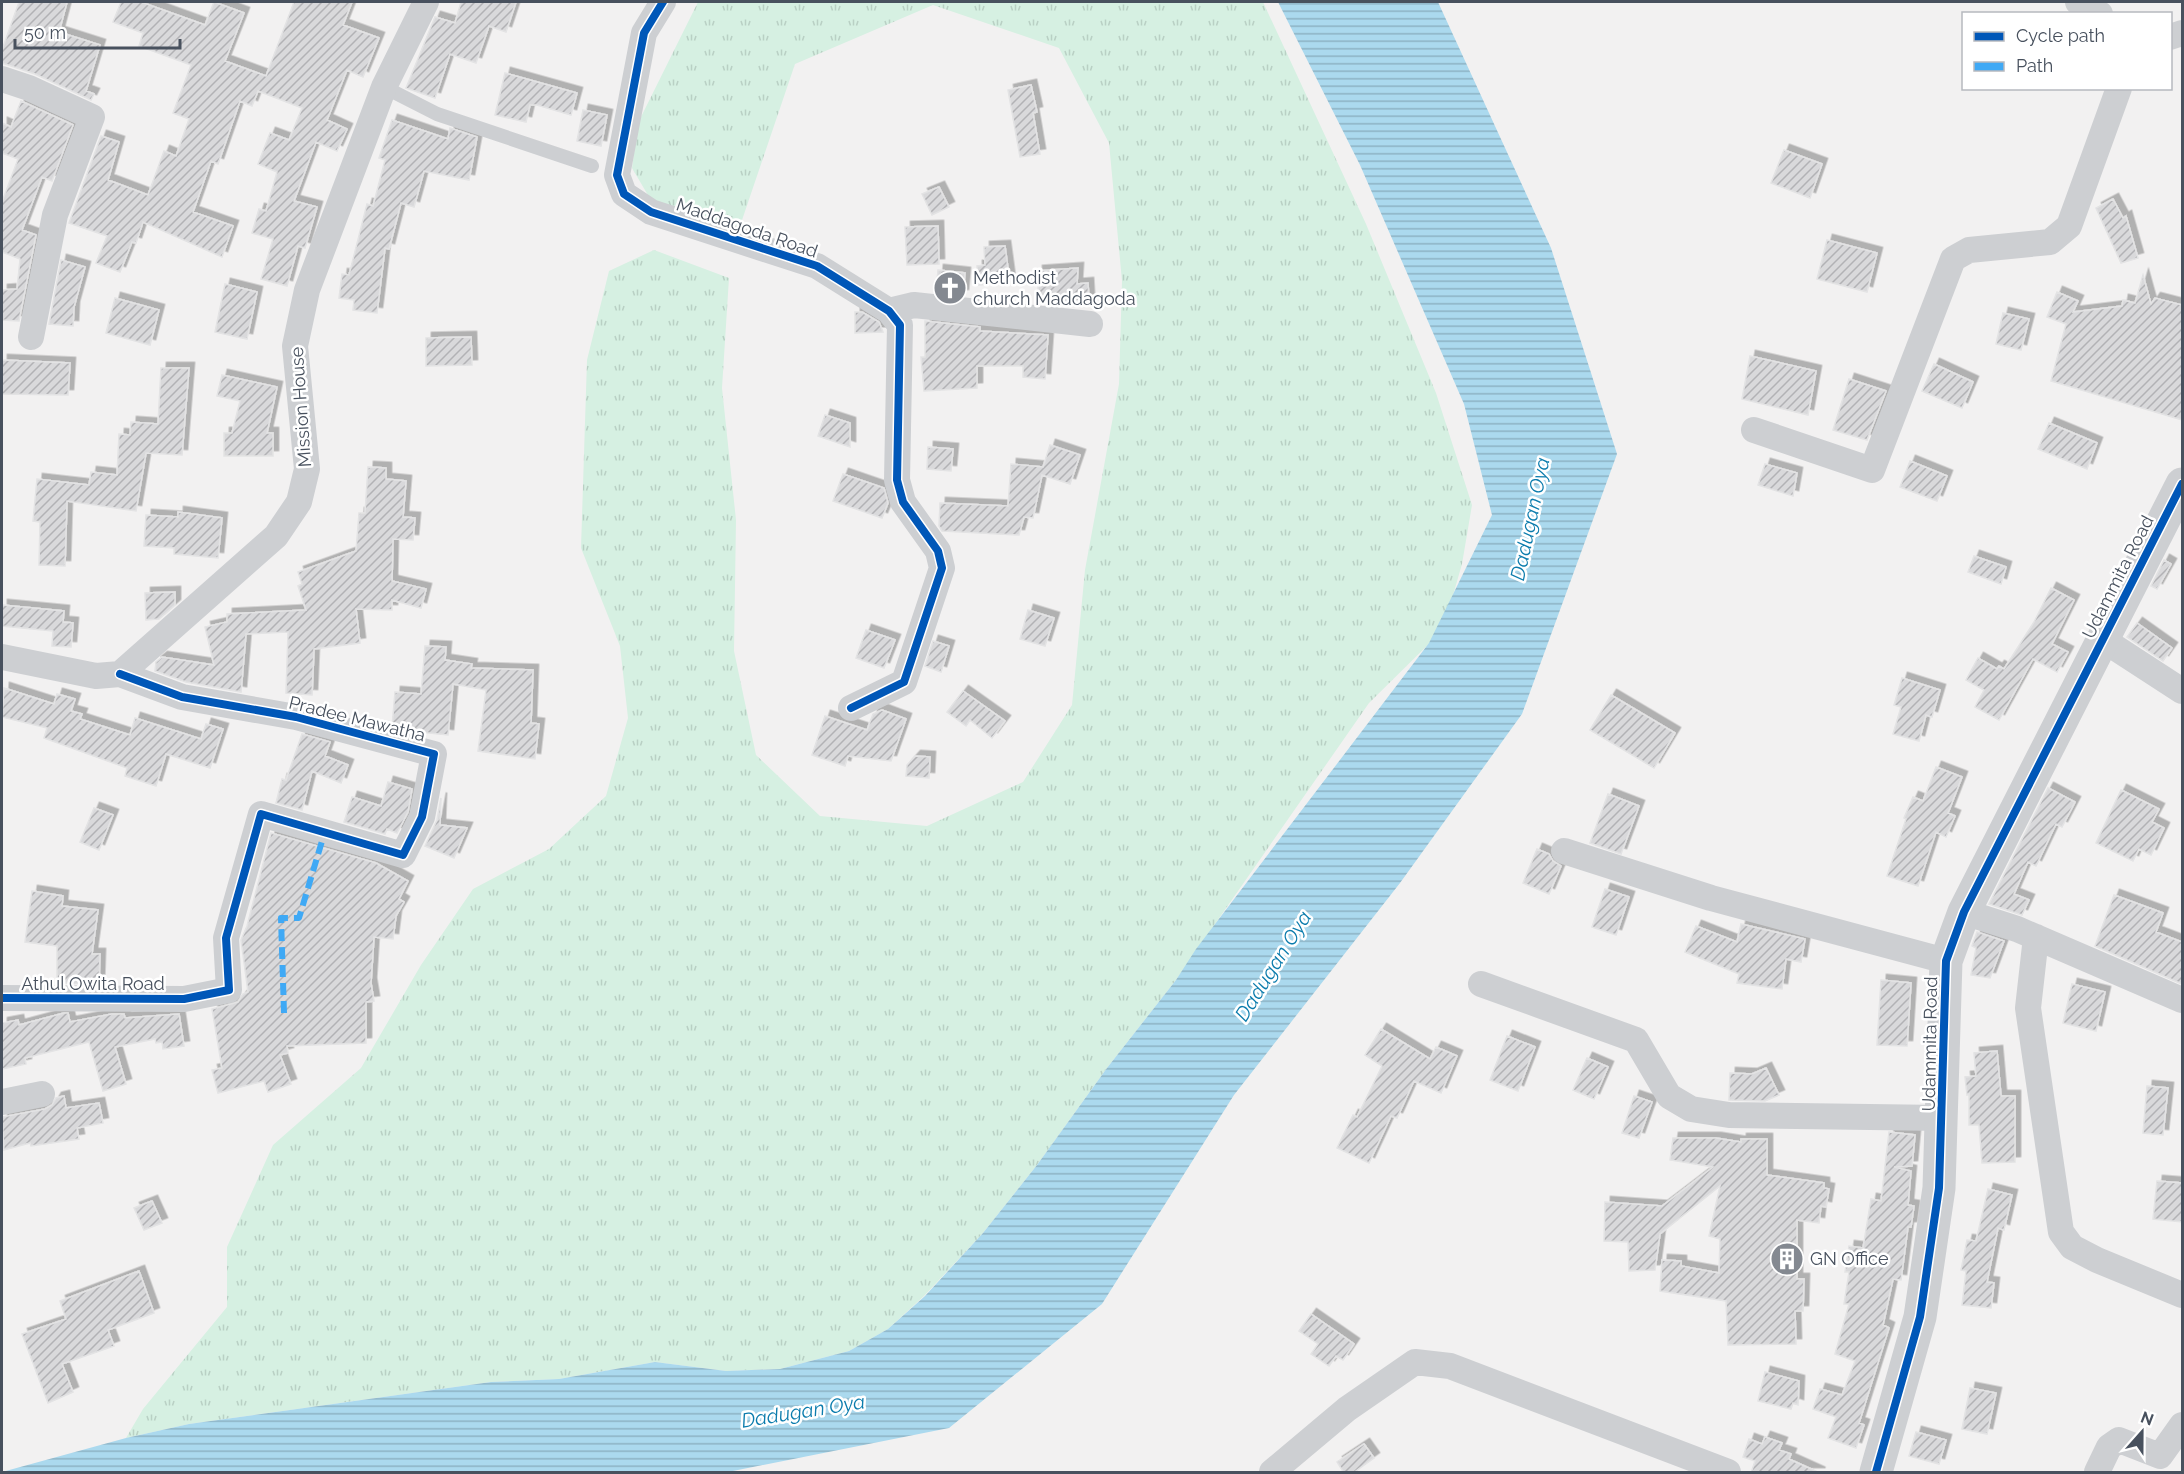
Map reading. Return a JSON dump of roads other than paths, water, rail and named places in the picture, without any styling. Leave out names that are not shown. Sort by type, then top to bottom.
[{"type":"street","name":"Mission House","points":[[120,674],[276,536],[299,502],[307,469],[296,346],[306,290],[384,87],[426,2]]},
{"type":"street","name":"Maddagoda Road","points":[[663,2],[645,33],[617,175],[624,194],[651,212],[817,266],[889,310]]},
{"type":"street","points":[[2078,2],[2096,12]]},
{"type":"street","points":[[2,79],[29,88],[92,117],[55,215],[31,337]]},
{"type":"street","points":[[1754,430],[1872,470],[1953,259],[1970,250],[2050,242],[2070,226],[2118,90]]},
{"type":"street","points":[[851,708],[904,682],[942,568],[938,551],[903,502],[897,480],[900,325],[889,310],[914,305],[1090,324]]},
{"type":"street","name":"Udammita Road","points":[[1876,1473],[1920,1317],[1940,1188],[1946,961],[1964,912],[2182,484]]},
{"type":"street","points":[[2102,639],[2182,691]]},
{"type":"street","points":[[2,657],[96,676],[120,674]]},
{"type":"street","name":"Pradee Mawatha","points":[[120,674],[182,698],[296,717],[434,754],[422,817],[403,855],[261,814],[226,938],[229,990],[184,999]]},
{"type":"street","points":[[1564,850],[1711,898],[1946,961]]},
{"type":"street","points":[[1964,912],[2036,938],[2182,1000]]},
{"type":"street","points":[[2036,938],[2028,1008],[2061,1232],[2072,1247],[2097,1260],[2182,1295]]},
{"type":"street","points":[[1481,984],[1636,1040],[1669,1096],[1691,1109],[1729,1115],[1943,1118]]},
{"type":"street","name":"Athul Owita Road","points":[[2,998],[184,999]]},
{"type":"street","points":[[2,1102],[42,1094]]},
{"type":"street","points":[[1272,1473],[1347,1409],[1415,1362],[1450,1366],[1728,1473]]},
{"type":"street","points":[[2097,1473],[2109,1447],[2119,1440],[2160,1456],[2182,1425]]},
{"type":"lane","points":[[384,87],[437,114],[592,166]]},
{"type":"water","name":"Dadugan Oya","points":[[1278,2],[1438,2],[1551,248],[1617,454],[1522,714],[1400,883],[1234,1095],[1102,1304],[949,1428],[728,1472],[2,1472],[126,1438],[189,1424],[491,1382],[559,1379],[655,1362],[726,1371],[780,1369],[849,1351],[888,1329],[925,1296],[983,1233],[1037,1165],[1107,1068],[1176,980],[1196,949],[1429,643],[1492,515],[1464,404],[1360,165]]},
{"type":"place","name":"Methodist church Maddagoda","points":[[950,288]]},
{"type":"place","name":"GN Office","points":[[1787,1259]]}]
